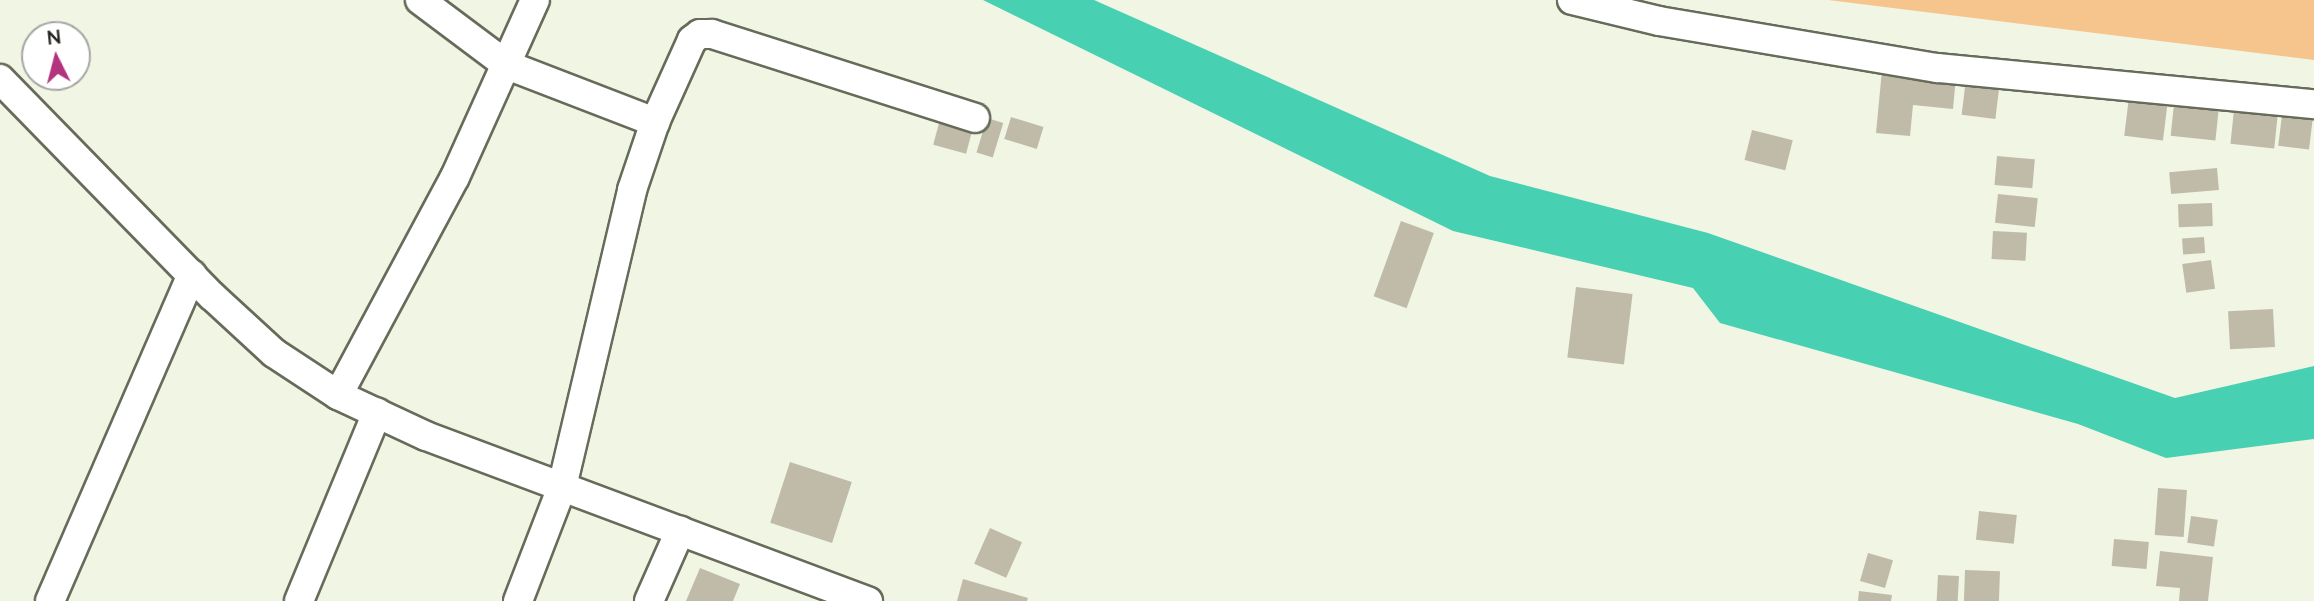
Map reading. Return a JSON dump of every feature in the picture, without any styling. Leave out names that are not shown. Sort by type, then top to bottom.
[{"type":"street","points":[[420,0],[508,65],[655,122]]},
{"type":"street","points":[[338,395],[455,177],[508,65],[535,0]]},
{"type":"street","points":[[1572,0],[1659,21],[1938,68],[2314,104]]},
{"type":"street","points":[[518,601],[562,487],[632,190],[655,122],[692,40],[700,34],[712,34],[975,118]]},
{"type":"street","points":[[0,117],[5,85]]},
{"type":"street","points":[[5,85],[192,275],[274,353],[338,395],[426,436],[851,598]]},
{"type":"street","points":[[50,601],[192,275]]},
{"type":"street","points":[[299,601],[377,413]]},
{"type":"street","points":[[649,601],[680,531]]},
{"type":"shaded area","points":[[1828,0],[2314,0],[2314,60]]},
{"type":"water","points":[[983,0],[1094,0],[1490,176],[1708,233],[2175,398],[2314,366],[2314,439],[2166,458],[2078,424],[1720,323],[1693,288],[1453,231]]},
{"type":"building","points":[[1882,70],[1956,77],[1953,109],[1913,105],[1910,136],[1876,133]]},
{"type":"building","points":[[1966,79],[2000,83],[1995,119],[1962,115]]},
{"type":"building","points":[[2129,97],[2168,102],[2163,140],[2124,136]]},
{"type":"building","points":[[2174,104],[2219,109],[2215,141],[2171,136]]},
{"type":"building","points":[[2234,110],[2278,115],[2274,148],[2230,144]]},
{"type":"building","points":[[942,112],[975,121],[966,154],[933,145]]},
{"type":"building","points":[[2282,115],[2313,119],[2309,150],[2278,146]]},
{"type":"building","points":[[1011,117],[1044,127],[1037,149],[1004,139]]},
{"type":"building","points":[[987,118],[1003,123],[993,157],[976,152]]},
{"type":"building","points":[[1752,130],[1793,140],[1785,170],[1745,160]]},
{"type":"building","points":[[1997,156],[2035,159],[2032,188],[1994,185]]},
{"type":"building","points":[[2217,168],[2219,190],[2171,194],[2169,172]]},
{"type":"building","points":[[1998,194],[2038,198],[2035,227],[1995,223]]},
{"type":"building","points":[[2212,203],[2213,226],[2179,227],[2178,204]]},
{"type":"building","points":[[1401,221],[1434,233],[1407,308],[1374,296]]},
{"type":"building","points":[[1993,231],[2027,233],[2025,261],[1992,259]]},
{"type":"building","points":[[2204,237],[2205,253],[2183,254],[2182,239]]},
{"type":"building","points":[[2211,260],[2215,289],[2186,293],[2182,264]]},
{"type":"building","points":[[1576,287],[1633,294],[1624,364],[1567,357]]},
{"type":"building","points":[[2273,309],[2275,347],[2230,349],[2228,311]]},
{"type":"building","points":[[790,462],[852,482],[832,543],[770,523]]},
{"type":"building","points":[[2158,488],[2187,490],[2184,537],[2155,535]]},
{"type":"building","points":[[1979,511],[2017,515],[2014,544],[1976,540]]},
{"type":"building","points":[[2191,516],[2218,520],[2214,546],[2187,543]]},
{"type":"building","points":[[990,528],[1022,542],[1006,578],[974,564]]},
{"type":"building","points":[[2114,539],[2149,542],[2147,569],[2112,566]]},
{"type":"building","points":[[2160,551],[2213,557],[2208,601],[2179,601],[2180,588],[2156,586]]},
{"type":"building","points":[[1868,553],[1893,560],[1885,588],[1860,581]]},
{"type":"building","points":[[700,568],[740,584],[733,601],[686,601]]},
{"type":"building","points":[[1965,570],[2000,571],[1999,601],[1964,601]]},
{"type":"building","points":[[1938,575],[1959,576],[1958,601],[1937,601]]},
{"type":"building","points":[[963,579],[1028,598],[1027,601],[957,601]]},
{"type":"building","points":[[1859,591],[1892,595],[1891,601],[1858,601]]}]
